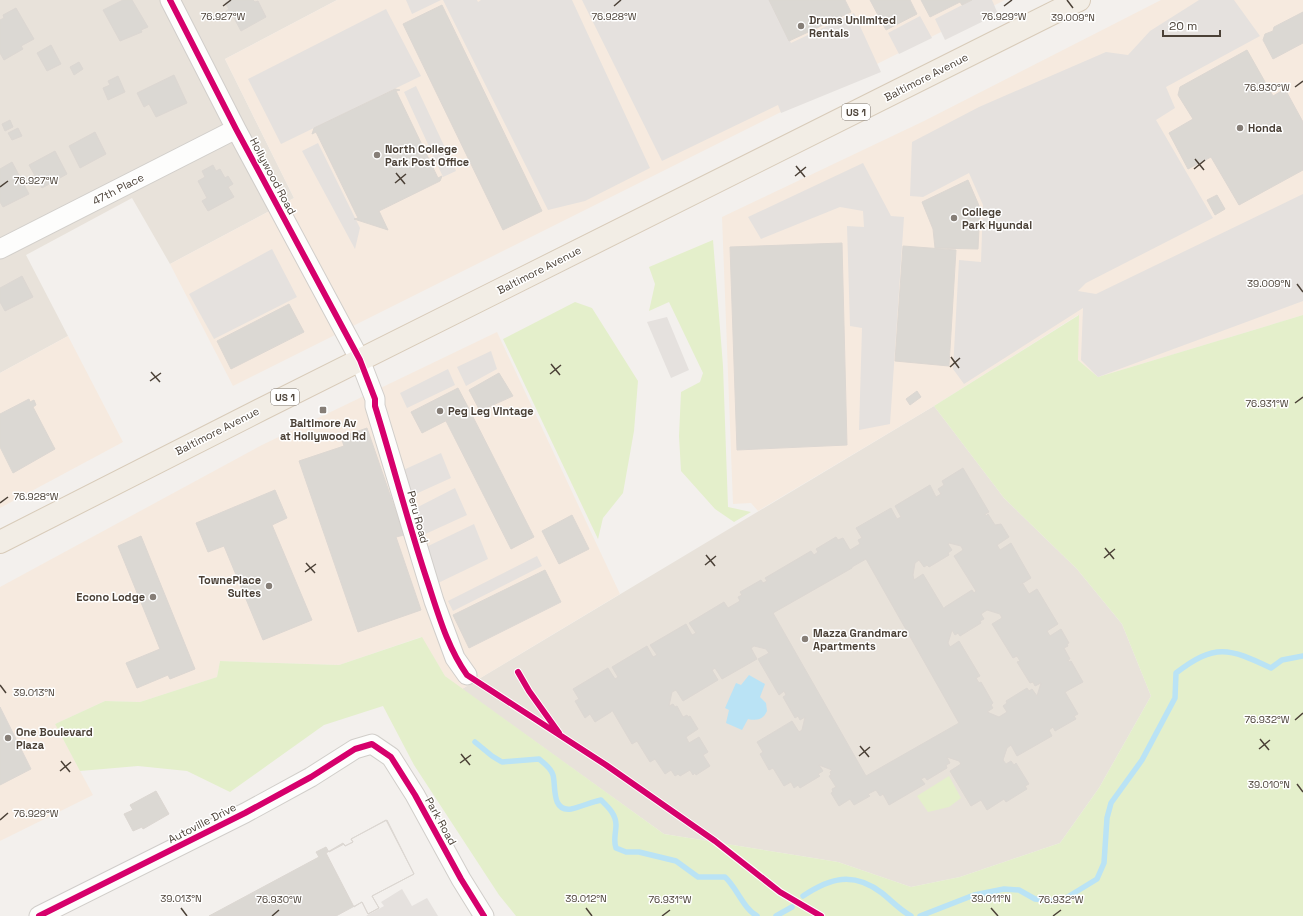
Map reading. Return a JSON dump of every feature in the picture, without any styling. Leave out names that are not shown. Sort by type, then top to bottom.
[{"type":"main road","name":"Baltimore Avenue","points":[[0,542],[1079,0]]},
{"type":"street","name":"Hollywood Road","points":[[170,0],[236,129],[360,360]]},
{"type":"street","name":"47th Place","points":[[0,249],[236,129]]},
{"type":"street","name":"Peru Road","points":[[360,360],[375,399],[375,406],[434,601],[455,658],[467,675]]},
{"type":"street","name":"Autoville Drive","points":[[39,916],[245,813],[311,777],[355,749],[372,744]]},
{"type":"street","name":"Park Road","points":[[372,744],[392,757],[415,795],[461,879],[484,916]]},
{"type":"shaded area","points":[[0,0],[337,0],[225,59],[294,198],[170,264],[132,198],[26,255],[68,336],[0,373]]},
{"type":"shaded area","points":[[337,0],[1005,0],[233,386],[170,264],[294,198],[225,59]]},
{"type":"shaded area","points":[[406,0],[441,0],[412,14]]},
{"type":"shaded area","points":[[443,0],[477,0],[478,2],[481,0],[572,0],[650,168],[585,201],[548,210]]},
{"type":"shaded area","points":[[582,0],[770,0],[791,43],[854,13],[881,72],[781,113],[778,105],[662,161]]},
{"type":"shaded area","points":[[972,0],[992,0],[998,14],[945,40],[935,19]]},
{"type":"shaded area","points":[[1161,0],[1303,0],[1303,315],[1098,377],[1078,360],[1078,315],[934,406],[758,511],[751,503],[733,504],[722,217],[924,121]]},
{"type":"shaded area","points":[[1199,0],[1234,0],[1260,36],[1166,87],[1175,108],[1156,120],[1213,218],[1086,283],[1078,291],[1096,294],[1303,194],[1303,301],[1098,377],[1081,360],[1083,308],[964,384],[953,369],[959,260],[981,262],[983,205],[969,173],[923,197],[910,196],[912,142],[979,107],[1106,52],[1128,55],[1150,31]]},
{"type":"shaded area","points":[[386,9],[421,76],[281,144],[248,79]]},
{"type":"shaded area","points":[[920,16],[932,38],[899,54],[888,33]]},
{"type":"shaded area","points":[[416,86],[456,171],[443,177],[404,92]]},
{"type":"shaded area","points":[[318,143],[360,228],[355,249],[302,151]]},
{"type":"shaded area","points":[[863,163],[891,216],[904,217],[890,424],[859,430],[862,328],[850,326],[847,226],[864,227],[863,211],[840,207],[761,239],[748,217]]},
{"type":"shaded area","points":[[272,249],[297,297],[214,339],[189,294]]},
{"type":"shaded area","points":[[667,317],[689,370],[671,378],[647,322]]},
{"type":"shaded area","points":[[497,332],[620,594],[462,689],[445,676],[421,637],[339,665],[220,661],[217,677],[140,702],[105,701],[55,724],[93,795],[0,841],[0,587],[262,445]]},
{"type":"shaded area","points":[[68,336],[123,442],[0,508],[0,373]]},
{"type":"shaded area","points":[[491,351],[497,369],[466,386],[457,367]]},
{"type":"shaded area","points":[[448,369],[455,385],[407,408],[400,393]]},
{"type":"shaded area","points":[[934,406],[1004,498],[1077,569],[1122,624],[1151,696],[1099,788],[1060,843],[960,877],[911,887],[838,862],[664,834],[462,689]]},
{"type":"shaded area","points":[[441,453],[451,478],[409,497],[401,471]]},
{"type":"shaded area","points":[[455,488],[467,515],[421,536],[412,510]]},
{"type":"shaded area","points":[[474,524],[488,559],[436,584],[422,549]]},
{"type":"shaded area","points":[[537,556],[542,566],[453,611],[448,601]]},
{"type":"shaded area","points":[[402,889],[412,906],[427,898],[438,916],[366,916],[384,906],[381,902]]},
{"type":"green space","points":[[713,240],[723,366],[728,507],[751,512],[734,522],[715,509],[681,471],[679,436],[681,392],[700,382],[703,373],[669,302],[649,311],[655,284],[649,267]]},
{"type":"green space","points":[[575,302],[592,308],[638,381],[634,431],[623,493],[603,518],[598,539],[503,339]]},
{"type":"green space","points":[[1079,315],[1078,360],[1098,377],[1303,315],[1303,916],[516,916],[499,895],[414,765],[383,706],[324,725],[230,792],[187,771],[138,766],[80,771],[55,724],[105,701],[140,702],[217,677],[220,661],[339,665],[422,637],[445,676],[664,834],[838,862],[911,887],[960,877],[1060,843],[1099,788],[1151,696],[1122,624],[1077,569],[1004,498],[934,406]]},
{"type":"green space","points":[[949,776],[961,798],[949,807],[928,812],[917,796]]},
{"type":"water","points":[[749,675],[765,684],[760,697],[766,703],[767,711],[759,719],[748,719],[742,730],[726,723],[729,710],[725,708],[736,683],[741,685]]},
{"type":"building","points":[[123,0],[132,0],[148,27],[141,30],[142,32],[120,41],[103,10]]},
{"type":"building","points":[[230,0],[258,1],[266,17],[241,31],[233,16],[230,18],[226,11],[229,9],[225,3]]},
{"type":"building","name":"Drums Unlimited Rentals","points":[[769,0],[845,0],[851,12],[789,41]]},
{"type":"building","points":[[870,0],[910,0],[917,14],[886,30]]},
{"type":"building","points":[[921,0],[972,0],[962,5],[960,2],[930,17]]},
{"type":"building","points":[[442,5],[542,211],[503,230],[403,24]]},
{"type":"building","points":[[16,8],[34,39],[21,46],[23,49],[4,60],[0,53],[0,20],[4,18],[3,15]]},
{"type":"building","points":[[1303,12],[1303,43],[1273,59],[1263,40],[1265,34],[1273,31],[1274,27]]},
{"type":"building","points":[[51,45],[61,64],[47,71],[37,53]]},
{"type":"building","name":"Honda","points":[[1247,50],[1273,96],[1285,89],[1303,122],[1303,170],[1239,205],[1211,157],[1188,169],[1169,133],[1193,119],[1178,95],[1180,87]]},
{"type":"building","points":[[79,62],[83,69],[74,75],[70,67]]},
{"type":"building","points":[[174,75],[187,103],[156,117],[149,104],[144,107],[137,93]]},
{"type":"building","points":[[118,76],[125,92],[108,100],[103,88],[110,85],[108,81]]},
{"type":"building","name":"North College Park Post Office","points":[[395,89],[400,90],[396,91],[438,178],[442,176],[440,181],[379,211],[388,230],[354,219],[358,218],[316,132],[312,134],[314,128]]},
{"type":"building","points":[[10,120],[13,127],[5,131],[2,124]]},
{"type":"building","points":[[18,128],[22,136],[12,140],[8,133]]},
{"type":"building","points":[[95,132],[106,154],[80,168],[69,146]]},
{"type":"building","points":[[55,151],[67,174],[42,188],[29,165]]},
{"type":"building","points":[[12,162],[29,194],[3,207],[0,202],[0,169]]},
{"type":"building","points":[[213,165],[216,171],[220,169],[225,178],[228,176],[233,184],[228,187],[234,197],[208,211],[202,201],[207,198],[198,181],[205,177],[202,171]]},
{"type":"building","name":"College Park Hyundai","points":[[968,180],[980,208],[978,249],[935,248],[933,229],[922,202]]},
{"type":"building","points":[[1217,195],[1225,209],[1215,215],[1207,200]]},
{"type":"building","points":[[842,243],[847,445],[737,450],[730,247]]},
{"type":"building","points":[[903,246],[956,250],[949,366],[895,361]]},
{"type":"building","points":[[22,276],[33,297],[5,311],[0,302],[0,288]]},
{"type":"building","points":[[289,304],[304,332],[231,369],[217,341]]},
{"type":"building","points":[[499,373],[513,396],[480,411],[469,390]]},
{"type":"building","name":"Peg Leg Vintage","points":[[458,388],[469,409],[422,433],[411,412]]},
{"type":"building","points":[[917,391],[921,397],[910,405],[906,399]]},
{"type":"building","points":[[29,399],[30,402],[34,400],[36,405],[33,407],[55,449],[13,473],[0,447],[0,414]]},
{"type":"building","points":[[469,409],[534,537],[511,549],[446,421]]},
{"type":"building","points":[[367,428],[404,535],[396,537],[421,610],[358,632],[299,461],[344,446],[341,437]]},
{"type":"building","name":"Mazza Grandmarc Apartments","points":[[963,468],[989,512],[985,514],[986,516],[988,514],[995,525],[1001,524],[1009,537],[997,545],[1000,550],[1011,543],[1031,578],[1020,585],[1023,584],[1029,594],[1037,589],[1058,624],[1047,631],[1050,636],[1061,629],[1069,643],[1067,644],[1068,646],[1064,648],[1070,659],[1068,660],[1069,662],[1071,661],[1083,682],[1065,692],[1078,714],[1074,716],[1076,719],[1055,731],[1053,727],[1049,730],[1052,736],[1017,756],[1011,745],[1007,748],[1003,760],[1006,764],[1011,761],[1014,765],[1016,763],[1029,784],[1025,786],[1027,789],[1006,802],[1004,799],[987,810],[981,800],[971,806],[950,771],[961,764],[959,761],[947,757],[950,763],[946,765],[947,768],[927,780],[925,777],[921,779],[925,784],[889,805],[883,794],[880,796],[876,790],[868,794],[870,796],[854,805],[850,799],[839,806],[831,793],[833,792],[832,789],[836,787],[829,776],[831,775],[830,772],[832,770],[819,765],[823,771],[818,774],[820,776],[800,788],[798,785],[794,788],[791,782],[784,786],[773,768],[769,770],[760,754],[763,752],[757,742],[792,721],[799,732],[802,730],[805,717],[800,720],[798,716],[795,718],[783,697],[786,695],[784,691],[779,695],[758,659],[769,653],[766,649],[754,646],[751,648],[757,659],[722,679],[715,668],[712,670],[718,680],[683,701],[676,690],[672,692],[669,706],[673,704],[675,707],[677,706],[683,717],[687,715],[688,717],[690,716],[698,729],[686,737],[689,743],[699,737],[708,752],[703,755],[710,766],[696,775],[695,773],[693,775],[690,770],[680,776],[678,774],[675,776],[671,770],[665,774],[655,759],[650,762],[637,741],[632,744],[612,710],[595,722],[590,714],[585,718],[575,701],[579,699],[573,689],[608,668],[615,679],[618,677],[612,667],[647,646],[653,657],[657,655],[650,645],[686,624],[692,635],[696,633],[689,623],[724,602],[728,608],[740,601],[738,597],[742,595],[740,592],[761,580],[763,583],[767,581],[765,578],[811,551],[814,555],[818,552],[816,549],[836,537],[838,540],[843,538],[850,550],[860,544],[858,540],[862,538],[856,528],[891,508],[897,519],[901,517],[895,506],[930,485],[936,497],[941,494],[938,489],[944,485],[942,481]],"holes":[[[948,544],[961,546],[963,550],[954,556],[976,591],[974,593],[972,590],[944,609],[923,574],[914,580],[913,575],[915,563],[919,560],[924,567],[927,565],[929,567],[949,555],[948,553],[952,550]],[[987,610],[1000,614],[1002,618],[992,624],[1013,658],[1017,656],[1020,661],[1017,662],[1030,683],[1033,682],[1035,686],[1041,683],[1037,696],[1032,689],[1029,691],[1027,688],[1006,701],[1007,703],[1003,706],[1007,712],[999,717],[987,712],[993,708],[991,705],[993,703],[981,682],[979,683],[976,678],[980,676],[959,641],[950,647],[948,643],[952,630],[955,635],[958,633],[960,636],[981,623],[980,621],[984,619],[981,614]]]},
{"type":"building","name":"TownePlace Suites","points":[[275,490],[287,518],[272,525],[312,620],[263,640],[224,546],[208,552],[196,523]]},
{"type":"building","points":[[572,515],[589,549],[559,564],[542,531]]},
{"type":"building","name":"Econo Lodge","points":[[141,536],[195,669],[170,679],[168,675],[137,688],[126,663],[160,649],[118,546]]},
{"type":"building","points":[[866,559],[959,723],[866,776],[773,613]]},
{"type":"building","points":[[545,570],[561,602],[469,648],[453,615]]},
{"type":"building","name":"One Boulevard Plaza","points":[[0,707],[31,769],[0,785]]},
{"type":"building","points":[[156,791],[169,814],[143,829],[142,827],[133,831],[124,814],[133,810],[130,805]]},
{"type":"building","points":[[386,820],[414,874],[372,896],[379,908],[368,914],[362,902],[336,916],[209,916],[319,857],[316,852],[326,847],[329,852],[344,844],[345,846],[353,842],[351,839]]},
{"type":"building","points":[[387,820],[414,874],[372,896],[379,908],[368,914],[362,902],[354,907],[326,853],[343,843],[345,846],[353,842],[351,839]]},
{"type":"waterway","points":[[920,916],[974,895],[1004,889],[1019,890],[1035,899],[1052,901],[1066,898],[1097,879],[1104,863],[1107,818],[1111,803],[1142,760],[1175,698],[1176,673],[1190,663],[1212,653],[1233,653],[1244,656],[1271,668],[1282,660],[1303,656]]},
{"type":"waterway","points":[[475,742],[502,762],[539,759],[552,772],[557,802],[560,806],[565,809],[571,809],[601,800],[609,808],[616,821],[616,848],[626,852],[639,852],[676,861],[698,877],[725,877],[748,908],[757,916]]},
{"type":"waterway","points":[[803,896],[832,881],[851,880],[871,886],[911,916]]},
{"type":"waterway","points":[[776,916],[792,907]]},
{"type":"cycle path","points":[[170,0],[236,129],[360,360],[375,399],[375,406],[420,559],[439,617],[448,641],[467,675],[606,765],[715,841],[780,892],[821,916]]},
{"type":"cycle path","points":[[518,672],[529,691],[559,733]]},
{"type":"cycle path","points":[[39,916],[245,813],[311,777],[355,749],[372,744],[391,757],[415,795],[461,879],[484,916]]},
{"type":"place","name":"Drums Unlimited Rentals","points":[[801,26]]},
{"type":"place","name":"Honda","points":[[1240,128]]},
{"type":"place","name":"North College Park Post Office","points":[[377,155]]},
{"type":"place","name":"College Park Hyundai","points":[[954,218]]},
{"type":"place","name":"Baltimore Av at Hollywood Rd","points":[[323,410]]},
{"type":"place","name":"Peg Leg Vintage","points":[[440,411]]},
{"type":"place","name":"TownePlace Suites","points":[[269,586]]},
{"type":"place","name":"Econo Lodge","points":[[153,597]]},
{"type":"place","name":"Mazza Grandmarc Apartments","points":[[805,639]]},
{"type":"place","name":"One Boulevard Plaza","points":[[8,738]]}]
